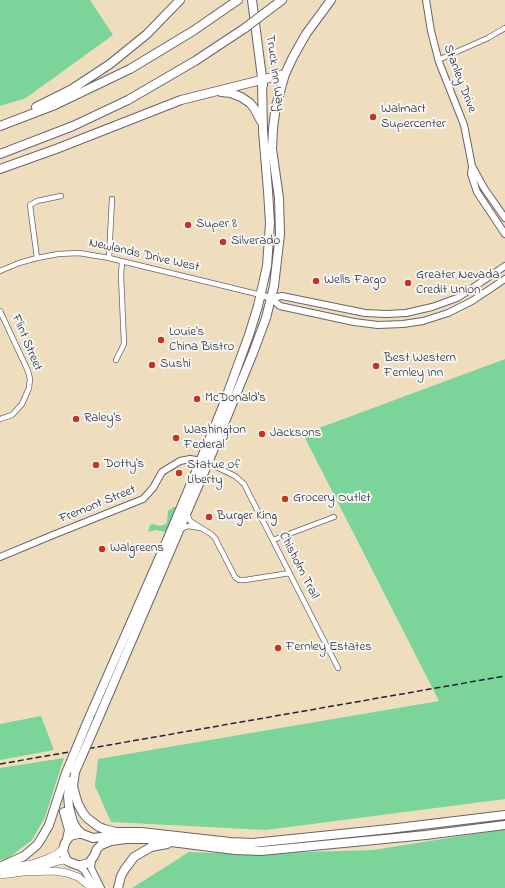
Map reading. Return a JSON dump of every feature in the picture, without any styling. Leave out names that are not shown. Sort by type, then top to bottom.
[{"type":"highway","points":[[0,122],[25,113],[72,89],[97,74],[124,54],[142,38],[180,0]]},
{"type":"highway","points":[[0,126],[55,105],[130,69],[193,31],[238,0]]},
{"type":"highway","name":"Truck Inn Way","points":[[252,0],[272,149]]},
{"type":"highway","points":[[0,154],[48,136],[128,100],[195,61],[245,28],[282,0]]},
{"type":"highway","points":[[0,868],[24,856],[37,845],[49,825],[66,773],[89,718],[253,353],[271,298],[278,257],[280,223],[278,190],[272,149],[276,106],[285,74],[300,45],[331,0]]},
{"type":"highway","points":[[0,169],[56,150],[181,100],[285,74]]},
{"type":"highway","points":[[94,856],[95,844],[86,835],[77,830],[73,822],[68,802],[70,784],[187,514],[249,335],[261,295],[267,266],[270,223],[263,132],[262,80]]},
{"type":"highway","points":[[216,92],[241,97],[250,103],[260,118],[263,132]]},
{"type":"highway","points":[[75,772],[74,786],[76,799],[87,818],[104,829],[125,832],[141,832],[241,842],[265,842],[505,815]]},
{"type":"highway","points":[[66,773],[63,800],[69,830],[65,843],[64,855],[73,864],[85,864],[94,856],[99,847],[106,843],[126,838],[147,839],[247,851],[434,834],[505,825]]},
{"type":"highway","points":[[471,820],[478,823],[505,821]]},
{"type":"highway","points":[[65,843],[74,834],[99,838],[125,832]]},
{"type":"highway","points":[[282,849],[317,842],[324,839],[325,835]]},
{"type":"highway","points":[[118,888],[121,876],[134,857],[151,847],[174,843]]},
{"type":"main road","points":[[0,868],[22,866],[49,858],[59,853],[65,843]]},
{"type":"main road","points":[[0,875],[23,872],[64,860],[73,864]]},
{"type":"main road","points":[[23,872],[32,873],[55,871],[67,873],[78,877],[92,888]]},
{"type":"street","name":"Stanley Drive","points":[[426,0],[438,60],[464,124],[472,166],[484,188],[505,218]]},
{"type":"street","points":[[438,60],[488,38],[505,28]]},
{"type":"street","name":"Stanley Drive","points":[[472,166],[471,174],[477,192],[505,234]]},
{"type":"street","points":[[37,258],[30,205],[37,201],[61,196]]},
{"type":"street","points":[[109,258],[112,199]]},
{"type":"street","name":"Newlands Drive West","points":[[0,271],[19,263],[37,258],[58,254],[79,253],[109,258],[261,295]]},
{"type":"street","points":[[116,360],[124,344],[121,275],[122,262]]},
{"type":"street","points":[[271,298],[282,296],[365,313],[386,314],[416,312],[449,301],[472,289],[505,266]]},
{"type":"street","points":[[261,295],[271,298],[280,306],[366,324],[403,324],[439,316],[468,304],[505,279]]},
{"type":"street","points":[[439,316],[449,306],[449,301]]},
{"type":"street","name":"Flint Street","points":[[0,310],[28,371],[30,379],[29,388],[22,404],[12,415],[0,419]]},
{"type":"street","name":"Fremont Street","points":[[0,557],[143,499],[153,488],[162,472],[185,459],[205,462],[236,476]]},
{"type":"street","name":"Chisholm Trail","points":[[236,476],[244,484],[338,668]]},
{"type":"street","points":[[187,514],[190,521],[212,534],[235,577],[239,580],[290,573]]},
{"type":"street","points":[[273,540],[334,517]]},
{"type":"street","points":[[181,529],[188,526],[200,528]]},
{"type":"street","points":[[94,856],[91,868],[101,888]]},
{"type":"street","points":[[73,864],[84,870],[96,888]]},
{"type":"green space","points":[[0,0],[90,0],[113,35],[26,98],[0,106]]},
{"type":"green space","points":[[505,359],[505,799],[266,830],[111,822],[95,786],[98,759],[439,701],[303,434]]},
{"type":"green space","points":[[174,507],[177,507],[166,532],[156,530],[148,532],[150,525],[153,524],[160,526],[166,524],[168,511]]},
{"type":"green space","points":[[41,716],[54,750],[0,760],[0,724]]},
{"type":"green space","points":[[64,758],[45,817],[32,840],[7,859],[0,860],[0,768]]},
{"type":"green space","points":[[505,829],[505,888],[132,888],[189,852],[245,854],[373,850]]},
{"type":"railway","points":[[0,764],[505,676]]},
{"type":"place","name":"Walmart Supercenter","points":[[373,117]]},
{"type":"place","name":"Super 8","points":[[188,225]]},
{"type":"place","name":"Silverado","points":[[223,242]]},
{"type":"place","name":"Wells Fargo","points":[[316,281]]},
{"type":"place","name":"Greater Nevada Credit Union","points":[[408,283]]},
{"type":"place","name":"Louie's China Bistro","points":[[161,340]]},
{"type":"place","name":"Sushi","points":[[152,365]]},
{"type":"place","name":"Best Western Fernley Inn","points":[[376,366]]},
{"type":"place","name":"McDonald's","points":[[197,399]]},
{"type":"place","name":"Raley's","points":[[76,419]]},
{"type":"place","name":"Jacksons","points":[[262,434]]},
{"type":"place","name":"Washington Federal","points":[[176,438]]},
{"type":"place","name":"Dotty's","points":[[96,465]]},
{"type":"place","name":"Statue of Liberty","points":[[179,473]]},
{"type":"place","name":"Grocery Outlet","points":[[285,499]]},
{"type":"place","name":"Burger King","points":[[209,517]]},
{"type":"place","name":"Walgreens","points":[[102,549]]},
{"type":"place","name":"Fernley Estates","points":[[278,648]]}]
